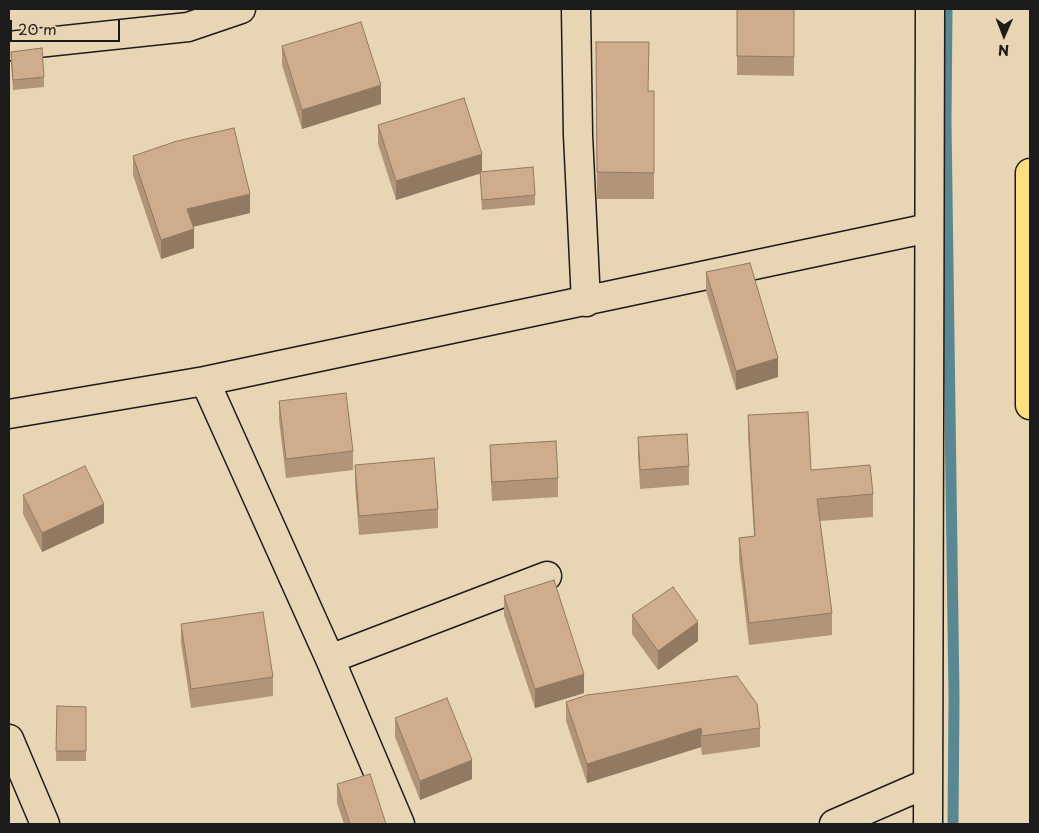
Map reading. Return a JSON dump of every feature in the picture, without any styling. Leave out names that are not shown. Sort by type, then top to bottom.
[{"type":"highway","points":[[1030,173],[1030,405]]},
{"type":"street","points":[[9,46],[188,27],[241,9]]},
{"type":"street","points":[[576,9],[578,136],[586,302]]},
{"type":"street","points":[[928,824],[930,9]]},
{"type":"street","points":[[9,414],[205,382],[929,228]]},
{"type":"street","points":[[205,382],[330,659],[400,824]]},
{"type":"street","points":[[330,659],[548,576]]},
{"type":"street","points":[[9,739],[44,824]]},
{"type":"street","points":[[834,824],[928,783]]},
{"type":"building","points":[[737,9],[794,9],[794,57],[737,56]]},
{"type":"building","points":[[361,22],[381,85],[302,110],[282,46]]},
{"type":"building","points":[[596,42],[649,42],[648,91],[654,91],[654,173],[597,172]]},
{"type":"building","points":[[42,48],[44,77],[13,80],[11,52]]},
{"type":"building","points":[[464,98],[482,154],[396,181],[378,125]]},
{"type":"building","points":[[234,128],[250,194],[187,209],[194,229],[161,240],[133,156],[177,141]]},
{"type":"building","points":[[533,167],[535,195],[482,200],[480,172]]},
{"type":"building","points":[[750,263],[778,358],[736,371],[706,272]]},
{"type":"building","points":[[346,393],[353,451],[286,459],[279,401]]},
{"type":"building","points":[[808,412],[811,470],[870,465],[873,494],[817,499],[832,613],[749,623],[739,538],[755,536],[748,415]]},
{"type":"building","points":[[687,434],[689,466],[640,470],[638,437]]},
{"type":"building","points":[[556,441],[558,478],[492,482],[490,445]]},
{"type":"building","points":[[434,458],[438,509],[359,516],[355,465]]},
{"type":"building","points":[[85,466],[104,504],[42,533],[23,495]]},
{"type":"building","points":[[554,580],[584,674],[535,689],[504,596]]},
{"type":"building","points":[[673,587],[698,622],[658,651],[632,615]]},
{"type":"building","points":[[263,612],[273,677],[191,689],[181,624]]},
{"type":"building","points":[[737,676],[757,704],[760,728],[702,736],[701,728],[587,764],[566,702],[587,695]]},
{"type":"building","points":[[447,698],[472,760],[420,781],[395,718]]},
{"type":"building","points":[[57,706],[86,707],[86,751],[56,751]]},
{"type":"building","points":[[370,774],[386,824],[350,824],[337,784]]},
{"type":"waterway","points":[[947,9],[946,122],[954,697],[953,824]]}]
